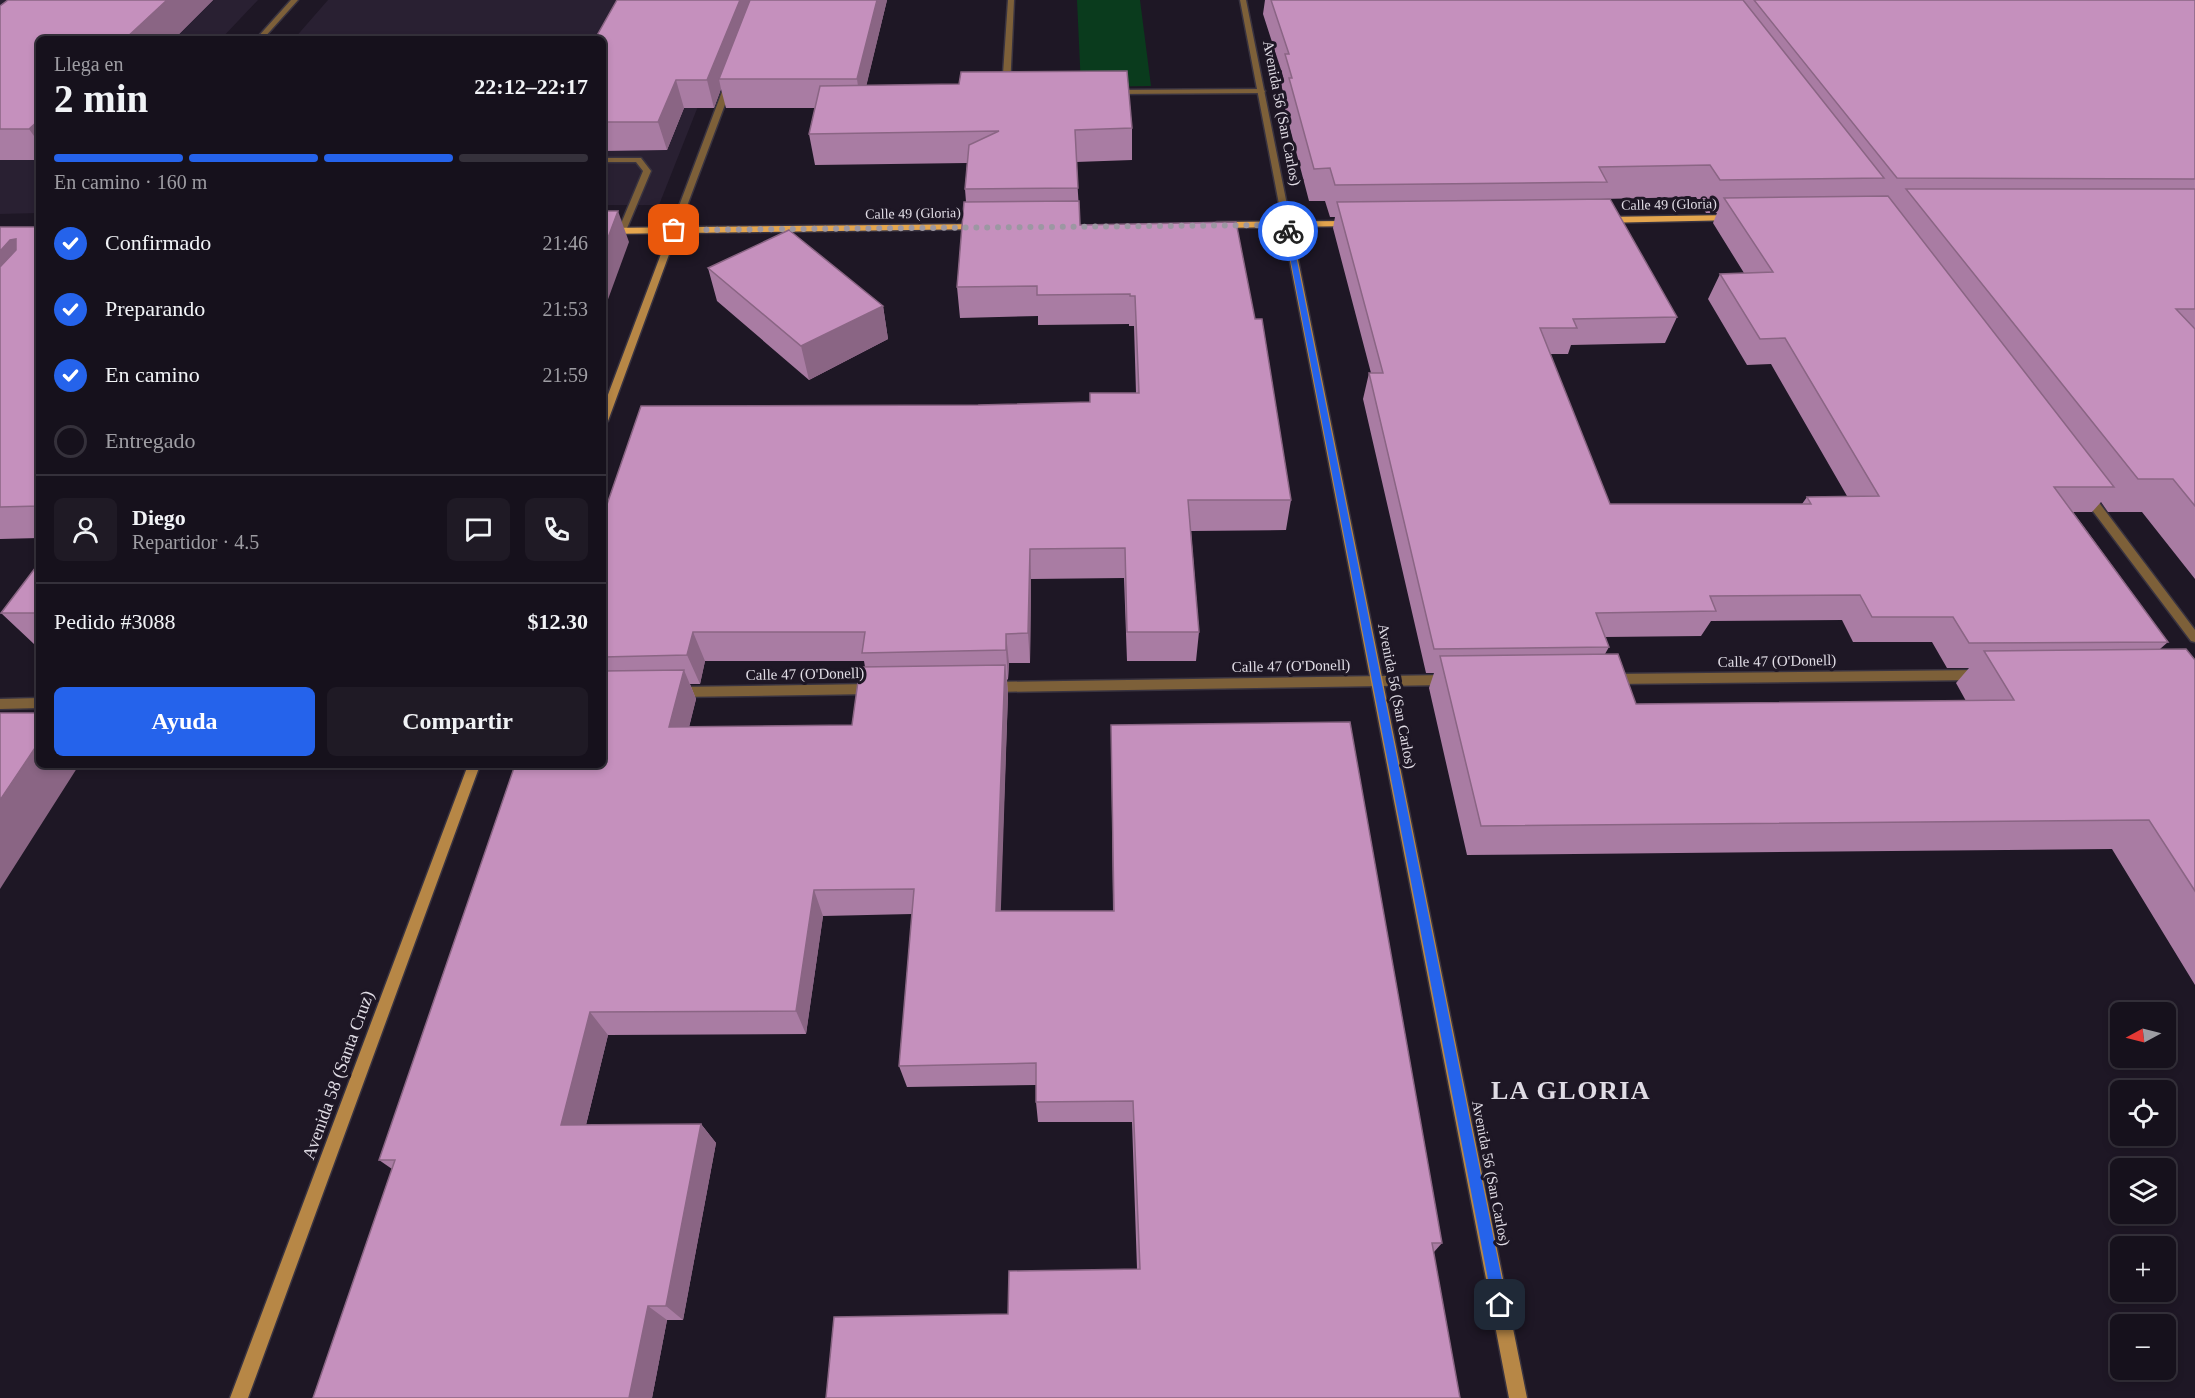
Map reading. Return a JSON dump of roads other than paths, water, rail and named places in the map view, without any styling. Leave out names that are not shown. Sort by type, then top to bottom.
[{"type":"main road","name":"Calle 49 (Gloria)","points":[[1594,220],[1747,218]]},
{"type":"main road","points":[[1204,225],[1370,224]]},
{"type":"main road","name":"Avenida 56 (San Carlos)","points":[[1287,225],[1518,1398]]},
{"type":"main road","name":"Calle 49 (Gloria)","points":[[606,231],[992,227]]},
{"type":"main road","points":[[606,413],[674,230]]},
{"type":"main road","name":"Avenida 58 (Santa Cruz)","points":[[239,1398],[473,768]]},
{"type":"street","points":[[262,36],[295,0]]},
{"type":"street","points":[[1011,0],[1005,93],[1017,93]]},
{"type":"street","name":"Avenida 56 (San Carlos)","points":[[1243,0],[1287,225]]},
{"type":"street","points":[[674,230],[732,77]]},
{"type":"street","points":[[1110,92],[1261,91]]},
{"type":"street","points":[[606,160],[638,160],[648,171],[622,231]]},
{"type":"street","points":[[2082,488],[2195,638]]},
{"type":"street","name":"Calle 47 (O'Donell)","points":[[1602,679],[1994,675]]},
{"type":"street","name":"Calle 47 (O'Donell)","points":[[984,687],[1460,680]]},
{"type":"street","name":"Calle 47 (O'Donell)","points":[[663,693],[889,689]]},
{"type":"street","points":[[0,704],[36,703]]},
{"type":"district","name":"LA GLORIA","points":[[1571,1090]]}]
